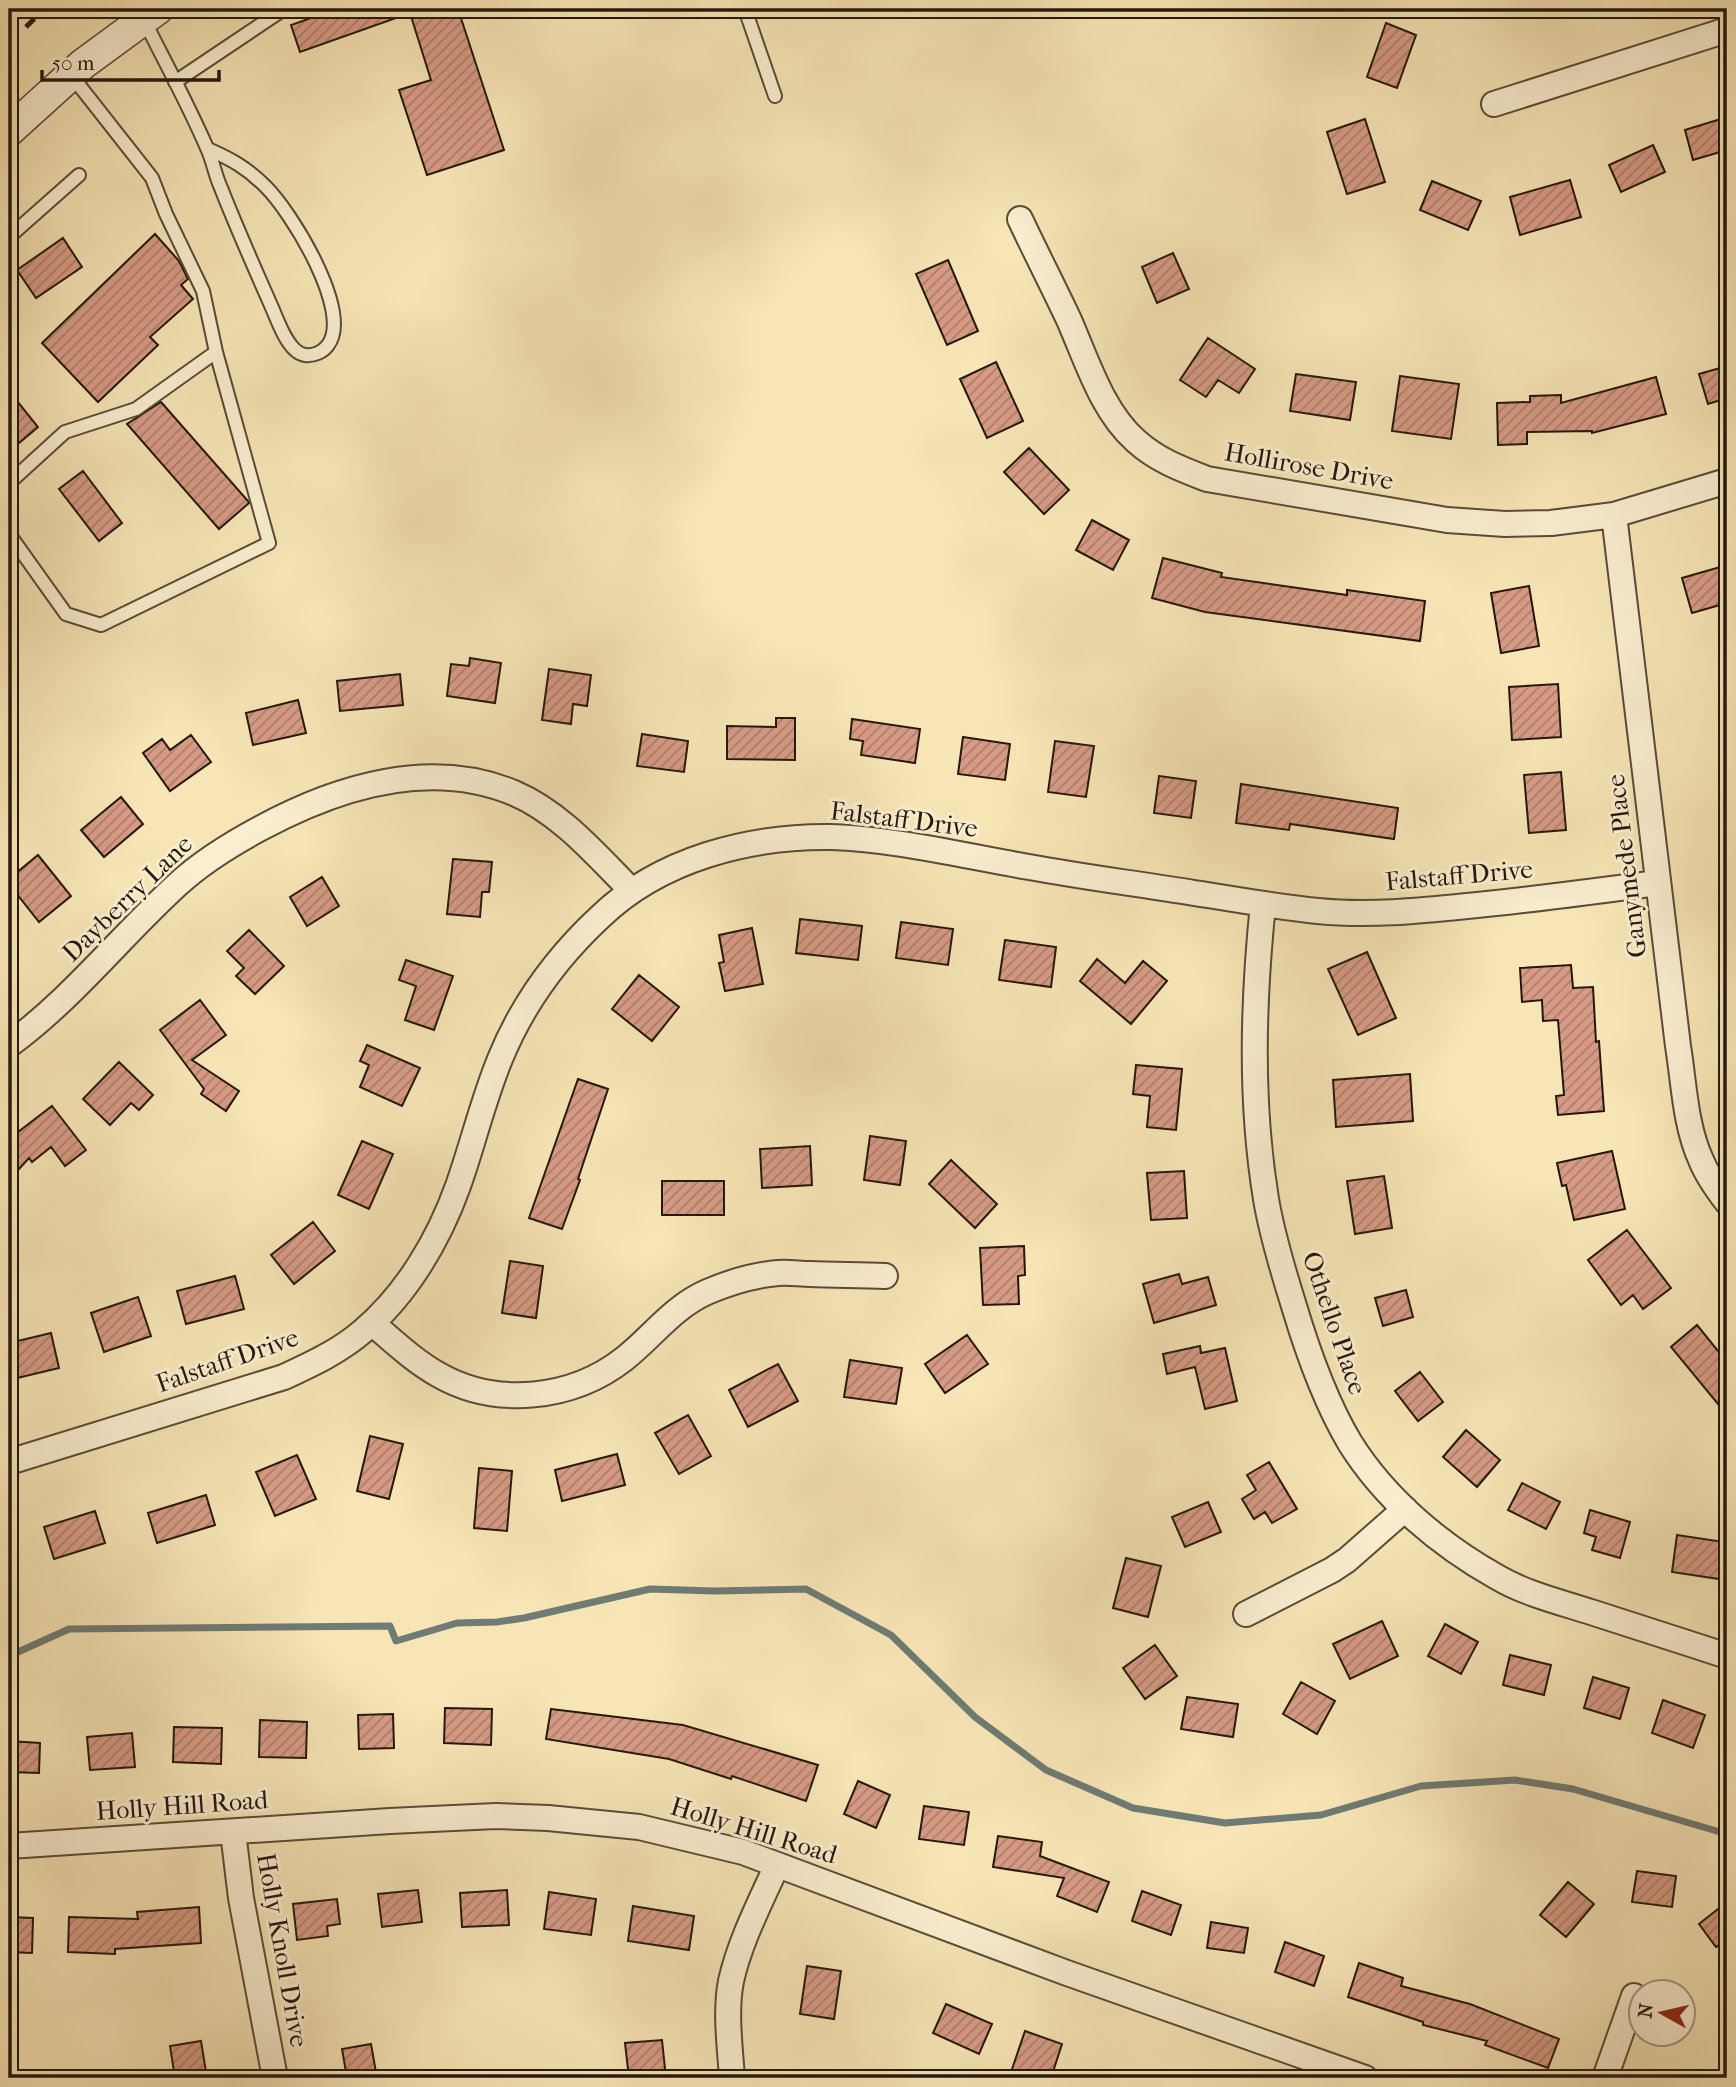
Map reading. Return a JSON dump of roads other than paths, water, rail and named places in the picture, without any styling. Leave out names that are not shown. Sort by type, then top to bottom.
[{"type":"street","points":[[9,131],[71,74],[151,14]]},
{"type":"street","points":[[1494,104],[1727,30]]},
{"type":"street","name":"Hollirose Drive","points":[[1020,219],[1108,404],[1120,423],[1136,441],[1173,466],[1207,479],[1447,520],[1505,524],[1551,523],[1614,514],[1727,481]]},
{"type":"street","name":"Ganymede Place","points":[[1614,514],[1678,1046],[1690,1121],[1700,1158],[1727,1202]]},
{"type":"street","name":"Dayberry Lane","points":[[9,1045],[78,986],[201,864],[229,845],[293,811],[374,783],[446,777],[483,782],[517,794],[577,836],[632,891]]},
{"type":"street","name":"Falstaff Drive","points":[[9,1462],[284,1377],[327,1356],[372,1323],[396,1298],[438,1234],[457,1189],[499,1061],[515,1025],[539,985],[565,952],[602,914],[666,870],[723,851],[785,839],[831,837],[869,840],[1317,911],[1411,912],[1658,883]]},
{"type":"street","name":"Othello Place","points":[[1263,904],[1254,1027],[1255,1099],[1266,1199],[1280,1261],[1305,1345],[1328,1402],[1351,1444],[1376,1477],[1434,1536],[1500,1579],[1541,1596],[1727,1656]]},
{"type":"street","points":[[372,1323],[408,1354],[438,1375],[460,1385],[507,1395],[540,1394],[568,1388],[594,1378],[624,1358],[686,1304],[731,1283],[778,1273],[885,1276]]},
{"type":"street","points":[[1247,1614],[1332,1570],[1405,1509]]},
{"type":"street","name":"Holly Hill Road","points":[[9,1846],[482,1817],[548,1818],[639,1827],[743,1852],[1067,1973],[1365,2078]]},
{"type":"street","name":"Holly Knoll Drive","points":[[233,1832],[241,1898],[275,2078]]},
{"type":"street","points":[[732,2078],[728,2014],[731,1982],[744,1940],[777,1865]]},
{"type":"street","points":[[1605,2078],[1628,2013]]},
{"type":"lane","points":[[175,82],[284,9]]},
{"type":"lane","points":[[745,9],[775,96]]},
{"type":"lane","points":[[151,14],[175,82],[208,149],[219,185],[277,319],[294,350],[303,355],[313,355],[324,350],[334,338],[336,323],[330,298],[290,216],[265,186],[237,162],[208,149]]},
{"type":"lane","points":[[9,534],[66,614],[102,625],[269,543],[216,352],[203,291],[152,178],[71,74]]},
{"type":"lane","points":[[9,237],[79,175]]},
{"type":"lane","points":[[9,483],[65,432],[136,408],[216,352]]},
{"type":"waterway","points":[[9,1656],[69,1629],[390,1626],[396,1641],[457,1623],[524,1618],[650,1589],[806,1589],[891,1635],[975,1717],[1046,1770],[1133,1808],[1225,1823],[1321,1815],[1421,1786],[1515,1780],[1573,1789],[1727,1834]]},
{"type":"railway","points":[[9,44],[44,9]]}]
